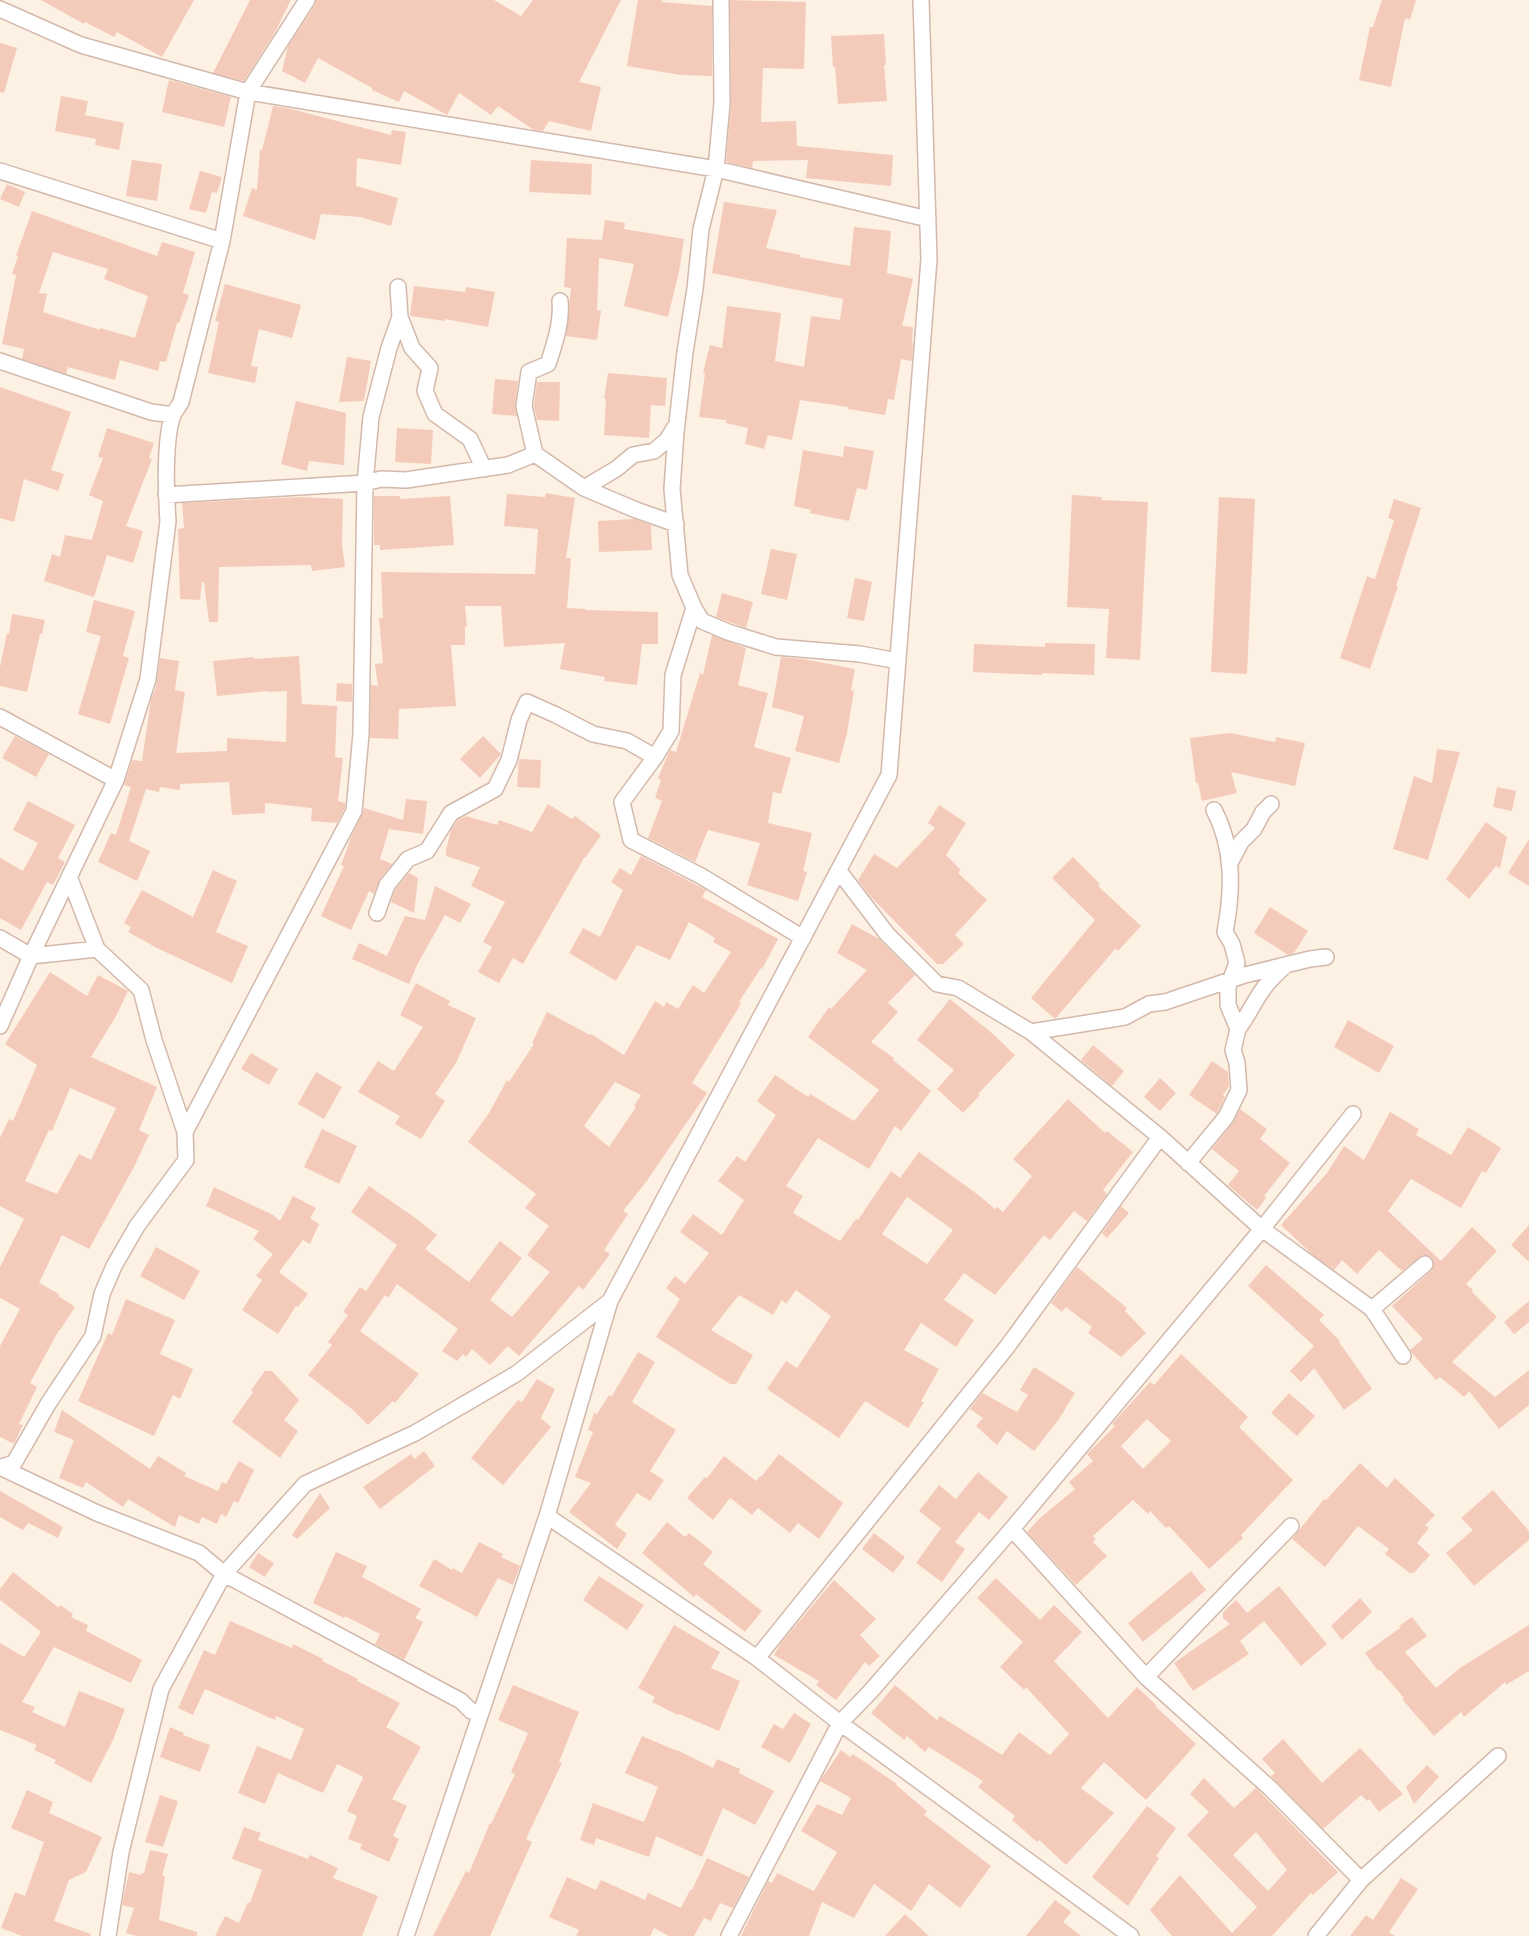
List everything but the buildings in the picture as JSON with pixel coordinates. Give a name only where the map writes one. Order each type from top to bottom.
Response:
[{"type":"street","points":[[0,1026],[116,780],[148,679],[168,521],[166,495],[169,438],[173,415],[181,402],[222,241],[248,92],[307,0]]},
{"type":"street","points":[[721,0],[722,103],[716,169],[700,229],[695,290],[676,426],[672,489],[680,575],[694,608],[702,621],[728,632],[776,646],[860,654],[898,661]]},
{"type":"street","points":[[406,1936],[547,1516],[610,1302],[889,775],[930,259],[921,0]]},
{"type":"street","points":[[0,9],[81,45],[248,92],[716,169],[928,219]]},
{"type":"street","points":[[0,171],[222,241]]},
{"type":"street","points":[[398,287],[400,317],[412,348],[430,368],[425,391],[435,414],[470,439],[484,469]]},
{"type":"street","points":[[560,301],[562,314],[548,364],[530,372],[528,380],[524,406],[535,454],[584,488],[636,510],[676,524]]},
{"type":"street","points":[[185,1132],[354,811],[362,734],[365,484],[371,417],[389,348],[400,317]]},
{"type":"street","points":[[0,361],[151,412],[173,415]]},
{"type":"street","points":[[584,488],[616,470],[633,455],[654,451],[667,440],[676,426]]},
{"type":"street","points":[[166,495],[365,484],[381,479],[406,480],[508,465],[535,454]]},
{"type":"street","points":[[694,608],[673,675],[671,731],[655,757],[622,802],[631,840],[701,876],[803,938]]},
{"type":"street","points":[[377,913],[387,884],[408,860],[427,851],[451,813],[495,789],[509,760],[519,720],[527,702],[593,734],[627,741],[655,757]]},
{"type":"street","points":[[0,717],[116,780]]},
{"type":"street","points":[[1231,860],[1241,842],[1254,829],[1263,812],[1271,804]]},
{"type":"street","points":[[1214,810],[1221,823],[1231,860],[1230,908],[1225,932],[1232,944],[1237,963],[1228,987],[1228,1005],[1238,1029]]},
{"type":"street","points":[[839,871],[887,934],[937,984],[958,988],[1031,1032],[1160,1137],[1262,1229],[1372,1309],[1403,1356]]},
{"type":"street","points":[[0,1467],[14,1463],[48,1404],[93,1336],[102,1294],[114,1266],[137,1226],[186,1160],[185,1132],[154,1040],[141,990],[97,950],[70,879]]},
{"type":"street","points":[[0,938],[32,956],[97,950]]},
{"type":"street","points":[[1031,1032],[1125,1017],[1150,1004],[1165,1002],[1232,978],[1286,964],[1326,957]]},
{"type":"street","points":[[1188,1163],[1226,1117],[1239,1090],[1237,1063],[1233,1050],[1238,1029],[1248,1016],[1254,1002],[1265,986],[1286,964]]},
{"type":"street","points":[[730,1936],[840,1723],[870,1692],[1012,1530],[1262,1229],[1353,1114]]},
{"type":"street","points":[[757,1658],[1007,1347],[1160,1137]]},
{"type":"street","points":[[1372,1309],[1425,1264]]},
{"type":"street","points":[[108,1936],[121,1852],[162,1689],[224,1574],[305,1484],[414,1433],[516,1374],[610,1302]]},
{"type":"street","points":[[0,1467],[97,1512],[199,1554],[224,1574],[461,1701],[471,1711],[481,1712]]},
{"type":"street","points":[[547,1516],[757,1658],[840,1723],[1132,1936]]},
{"type":"street","points":[[1146,1676],[1291,1526]]},
{"type":"street","points":[[1012,1530],[1146,1676],[1270,1788],[1361,1880]]},
{"type":"street","points":[[1316,1936],[1361,1880],[1498,1756]]}]
